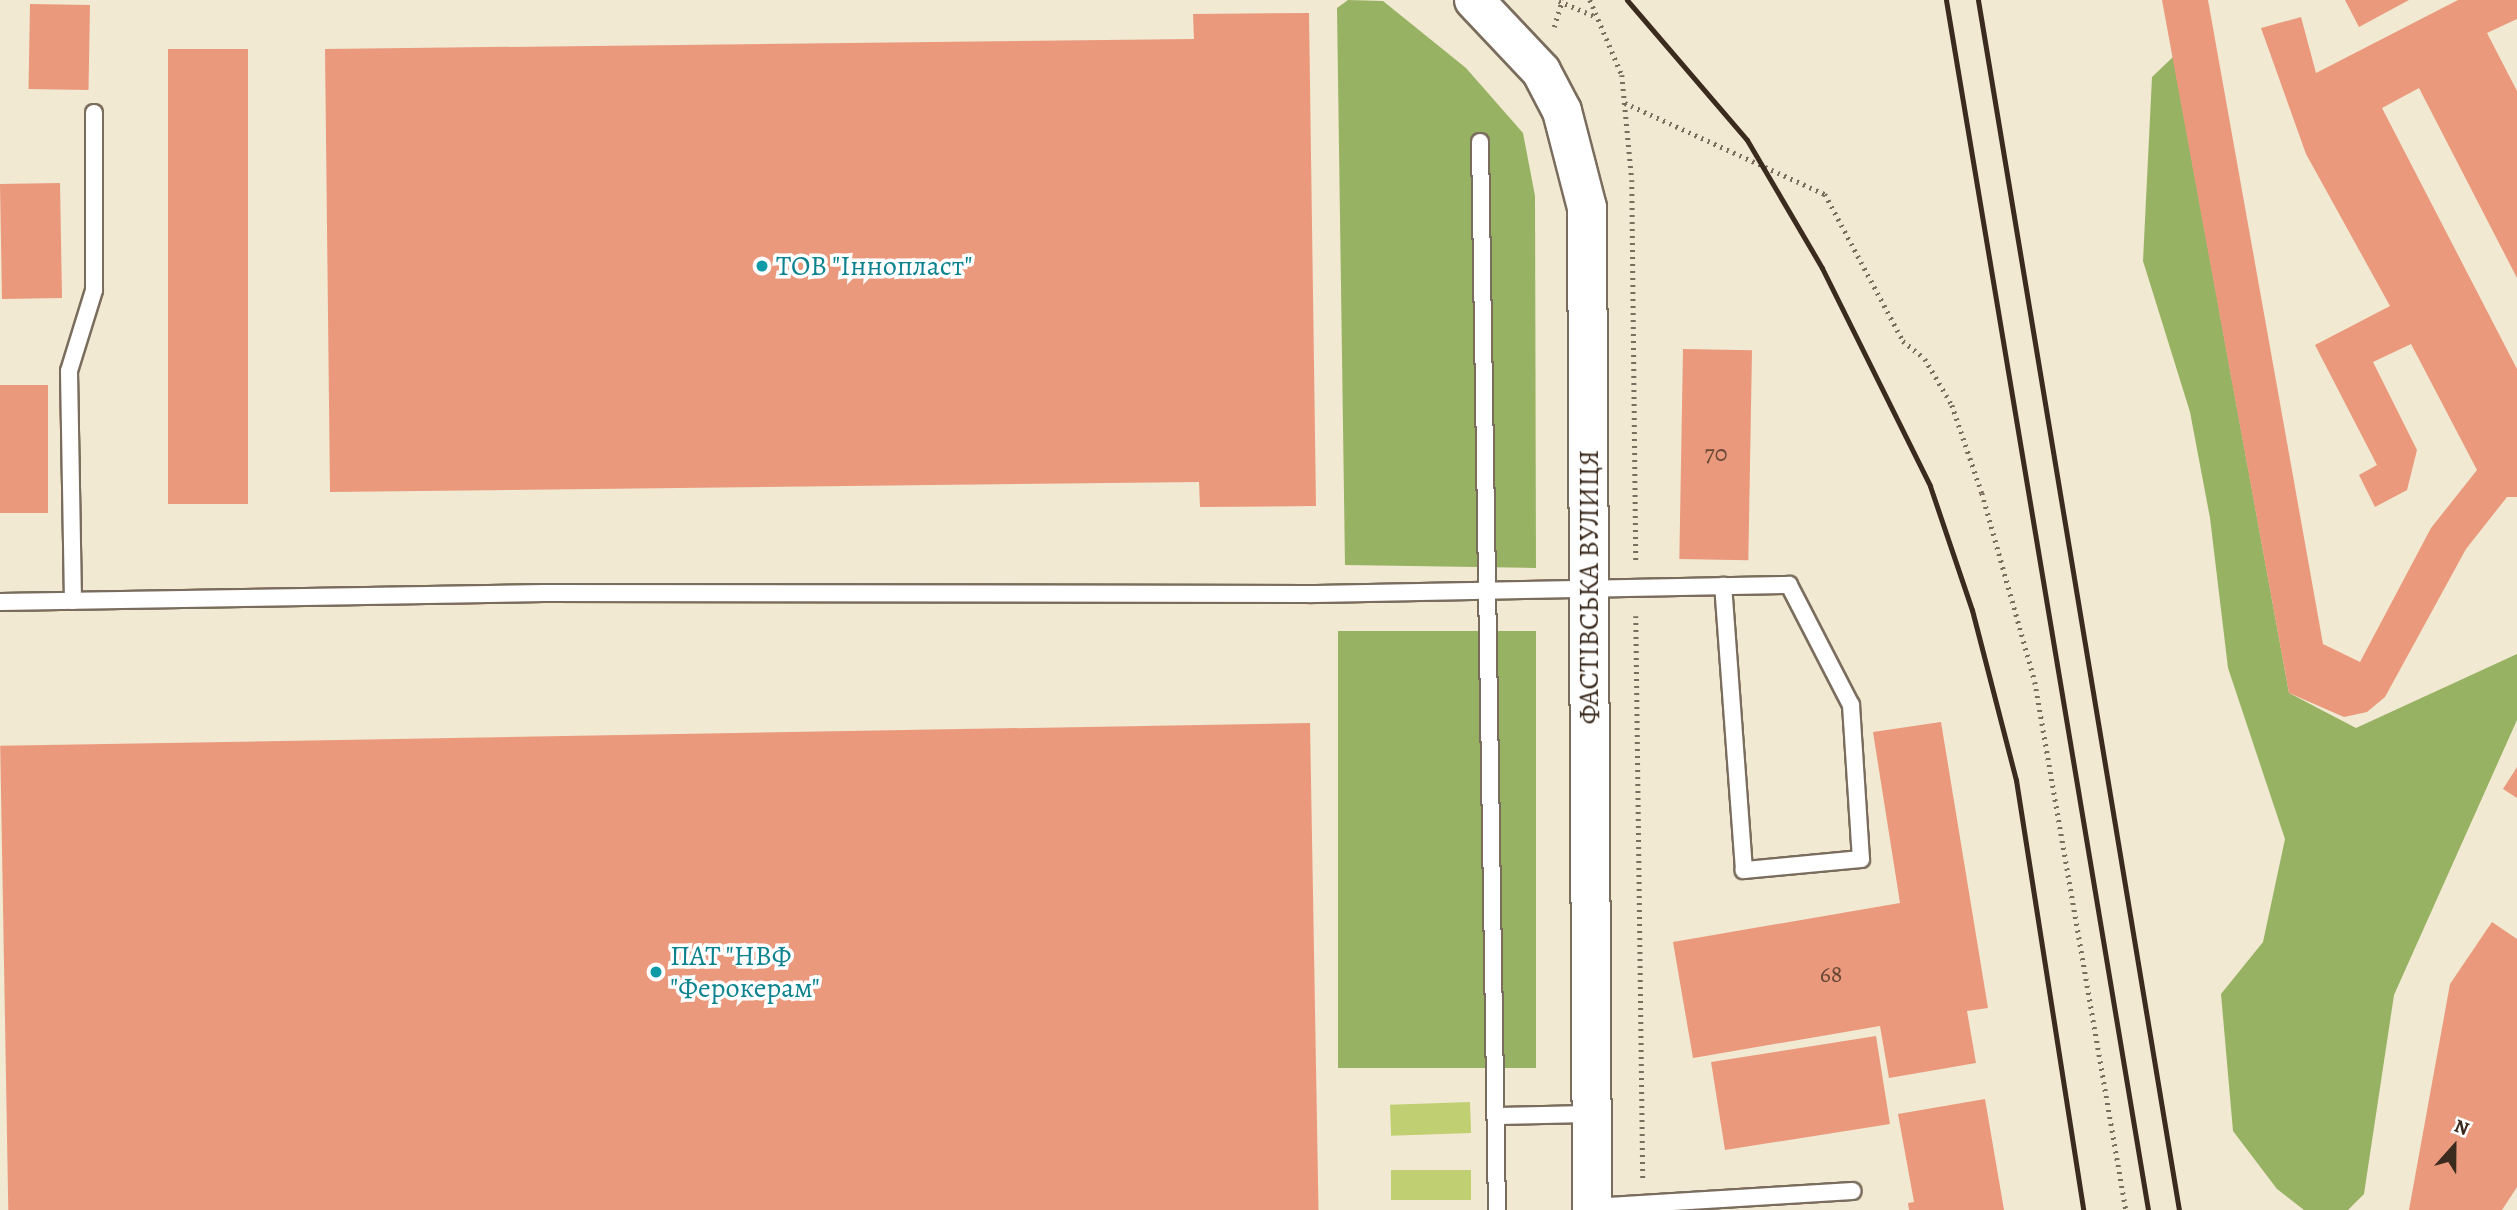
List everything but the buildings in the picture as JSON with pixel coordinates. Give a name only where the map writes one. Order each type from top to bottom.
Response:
[{"type":"street","name":"ФАСТІВСЬКА ВУЛИЦЯ","points":[[1474,0],[1541,71],[1562,111],[1587,208],[1592,1208]]},
{"type":"lane","points":[[74,601],[69,371],[94,290],[94,113]]},
{"type":"lane","points":[[1480,142],[1497,1210]]},
{"type":"lane","points":[[0,602],[544,593],[1488,590],[1589,589],[1723,586],[1789,585],[1851,705],[1861,859],[1744,870],[1723,586]]},
{"type":"lane","points":[[1496,1116],[1591,1114]]},
{"type":"lane","points":[[1592,1208],[1853,1191]]},
{"type":"path","points":[[1559,0],[1595,16]]},
{"type":"path","points":[[1625,103],[1825,194],[1903,341],[1925,359],[1952,405],[1982,493],[2035,682],[2126,1210]]},
{"type":"green space","points":[[1348,0],[1383,1],[1466,68],[1523,133],[1535,196],[1536,568],[1345,565],[1337,8]]},
{"type":"green space","points":[[2173,57],[2289,693],[2356,728],[2517,654],[2517,720],[2394,995],[2364,1194],[2348,1210],[2304,1210],[2277,1189],[2233,1131],[2221,994],[2263,942],[2285,839],[2228,668],[2210,518],[2190,412],[2143,261],[2152,77]]},
{"type":"green space","points":[[1338,631],[1536,631],[1536,1068],[1338,1068]]},
{"type":"green space","points":[[1470,1102],[1471,1133],[1391,1136],[1390,1105]]},
{"type":"green space","points":[[1391,1170],[1471,1170],[1471,1200],[1391,1200]]},
{"type":"railway","points":[[1627,0],[1747,140],[1822,268],[1930,486],[1972,610],[2016,780],[2083,1210]]},
{"type":"railway","points":[[1946,0],[2148,1210]]},
{"type":"railway","points":[[1978,0],[2179,1210]]},
{"type":"place","name":"ТОВ \"Іннопласт\"","points":[[762,266]]},
{"type":"place","name":"ПАТ \"НВФ \"Ферокерам\"","points":[[656,972]]}]
